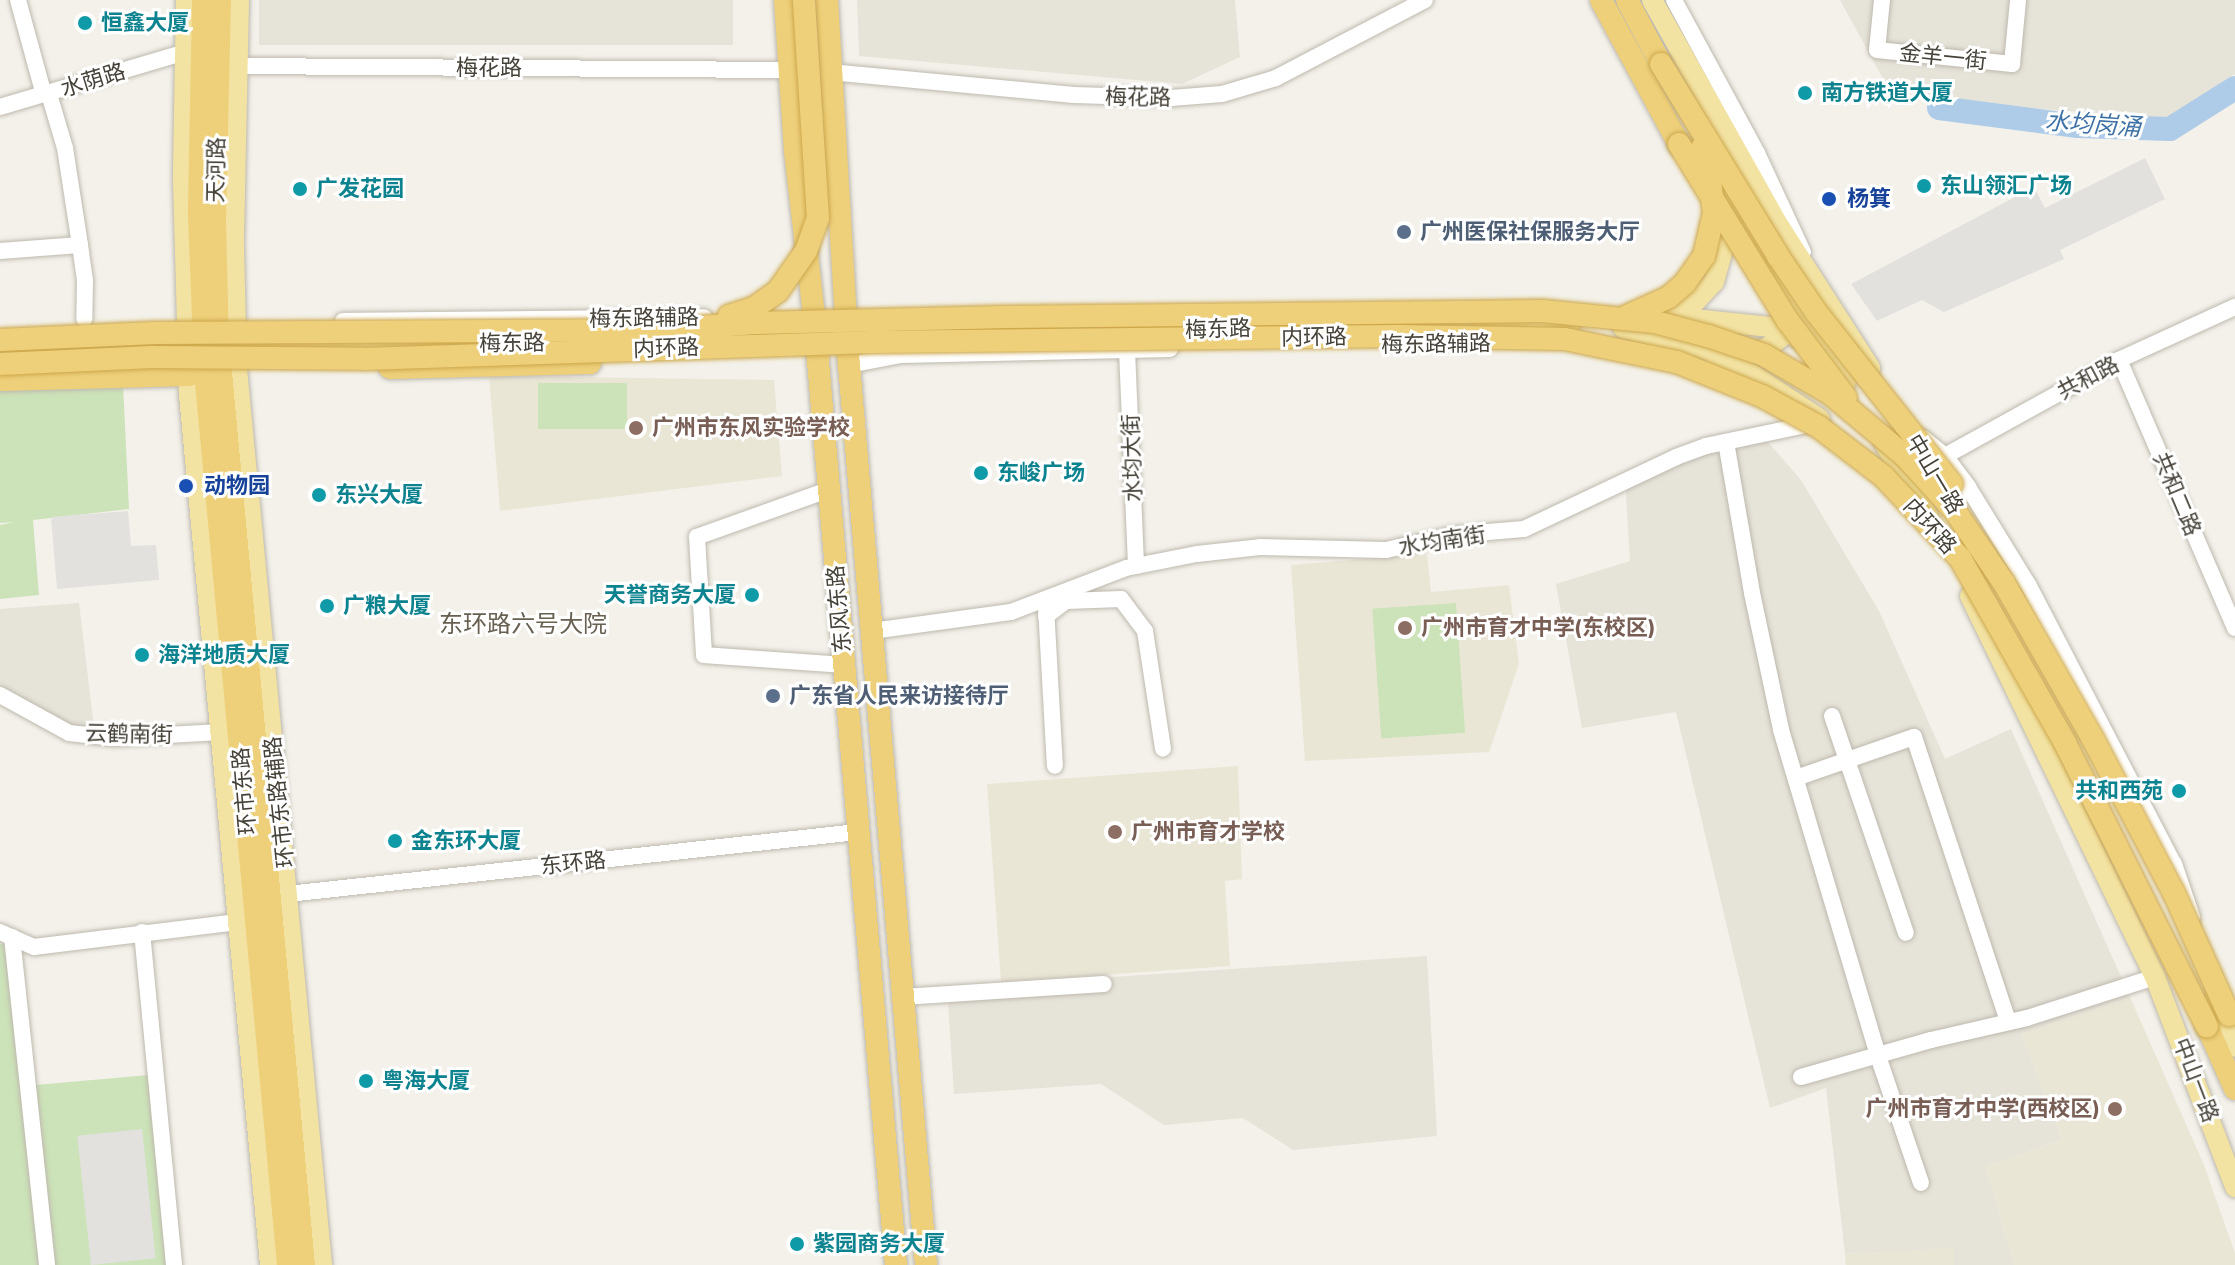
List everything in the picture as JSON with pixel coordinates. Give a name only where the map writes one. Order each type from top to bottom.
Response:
[{"type":"highway","name":"天河路","points":[[220,0],[215,221],[230,348]]},
{"type":"highway","name":"东风东路","points":[[785,0],[896,1265]]},
{"type":"highway","points":[[449,331],[708,320],[754,308],[778,291],[806,251],[818,218],[804,0]]},
{"type":"highway","name":"东风东路","points":[[827,0],[849,365],[926,1265]]},
{"type":"highway","points":[[1601,0],[1743,252],[1788,321],[1909,481],[1960,558]]},
{"type":"highway","points":[[1399,336],[1613,319],[1641,312],[1685,283],[1710,242],[1712,192],[1704,153],[1627,0]]},
{"type":"highway","points":[[186,52],[202,9]]},
{"type":"highway","name":"天河路","points":[[202,9],[199,215],[202,317]]},
{"type":"highway","points":[[1661,64],[1778,256],[1816,312],[2003,554],[2043,629],[2093,739]]},
{"type":"highway","name":"内环路","points":[[0,340],[155,333],[658,330],[822,321],[1542,311],[1634,319],[1679,327],[1764,355],[1808,379],[1885,438],[1925,474],[1955,511],[2004,583],[2093,739],[2174,893],[2235,1028]]},
{"type":"highway","points":[[0,380],[189,375],[202,317]]},
{"type":"highway","name":"环市东路","points":[[202,317],[247,921],[288,1265]]},
{"type":"highway","name":"内环路","points":[[0,364],[152,357],[364,359],[959,341],[1399,336],[1574,340],[1647,353],[1706,372],[1762,396],[1829,434],[1883,476],[1960,558],[2087,785],[2177,962],[2235,1089]]},
{"type":"highway","points":[[390,368],[753,359],[959,341]]},
{"type":"highway","name":"环市东路","points":[[230,348],[304,1265]]},
{"type":"main road","points":[[186,0],[183,180],[189,375],[220,732],[247,921],[270,1265]]},
{"type":"main road","name":"环市东路辅路","points":[[239,0],[230,348],[288,894],[322,1265]]},
{"type":"main road","points":[[1617,0],[1805,341],[1910,462],[1955,506]]},
{"type":"main road","name":"中山一路","points":[[1652,0],[1751,178],[1907,427],[2056,679],[2196,958],[2235,1047]]},
{"type":"main road","points":[[1661,316],[1696,301],[1719,272],[1726,239],[1719,184]]},
{"type":"main road","points":[[1689,344],[1719,353],[1762,351],[1795,325],[1809,308],[1812,276]]},
{"type":"main road","name":"梅东路","points":[[846,320],[1196,323],[1381,315],[1661,316],[1795,325]]},
{"type":"main road","name":"梅东路","points":[[849,365],[878,345],[897,339],[1289,336],[1588,323],[1643,331],[1689,344]]},
{"type":"main road","points":[[1795,325],[1846,381]]},
{"type":"main road","name":"梅东路","points":[[230,348],[815,328]]},
{"type":"main road","points":[[1689,344],[1753,375],[1824,421],[1913,489]]},
{"type":"main road","name":"中山一路","points":[[1870,419],[1913,489],[2008,670],[2155,977],[2235,1187]]},
{"type":"main road","points":[[2173,1020],[2235,1153]]},
{"type":"street","points":[[18,0],[65,148],[85,280],[84,319]]},
{"type":"street","name":"梅花路","points":[[830,72],[1074,95],[1171,98],[1222,94],[1276,78],[1425,0]]},
{"type":"street","points":[[1590,0],[1712,223],[1718,239],[1719,272]]},
{"type":"street","points":[[1674,0],[1783,205],[1812,276]]},
{"type":"street","name":"金羊一街","points":[[1882,0],[1877,50],[2012,64],[2018,0]]},
{"type":"street","name":"水荫路","points":[[0,107],[186,52]]},
{"type":"street","name":"梅花路","points":[[237,66],[789,70]]},
{"type":"street","points":[[0,251],[80,245]]},
{"type":"street","name":"共和路","points":[[1945,456],[2119,360],[2235,307]]},
{"type":"street","points":[[849,365],[901,355],[1127,350],[1289,336]]},
{"type":"street","points":[[230,348],[390,368]]},
{"type":"street","name":"水均大街","points":[[1127,350],[1136,566]]},
{"type":"street","name":"共和二路","points":[[2119,360],[2235,628]]},
{"type":"street","name":"水均南街","points":[[872,631],[1011,612],[1136,566],[1260,547],[1386,550],[1452,535],[1524,529],[1566,512],[1625,478],[1686,453],[1824,421]]},
{"type":"street","points":[[1907,427],[1945,456],[1990,520],[2044,614],[2183,883],[2194,928],[2196,958]]},
{"type":"street","points":[[1726,442],[1752,593],[1796,778],[1878,1056],[1921,1183]]},
{"type":"street","points":[[828,490],[697,537],[704,655],[844,665]]},
{"type":"street","points":[[1045,597],[1055,766]]},
{"type":"street","points":[[1046,616],[1066,601],[1121,599],[1145,631],[1163,749]]},
{"type":"street","points":[[2044,614],[2056,679]]},
{"type":"street","name":"云鹤南街","points":[[0,695],[69,733],[115,738],[220,732]]},
{"type":"street","points":[[1832,716],[1906,933]]},
{"type":"street","points":[[1796,778],[1914,737],[2008,1022]]},
{"type":"street","name":"东环路","points":[[288,894],[858,832]]},
{"type":"street","points":[[6,934],[34,947],[247,921]]},
{"type":"street","points":[[142,932],[174,1265]]},
{"type":"street","points":[[6,934],[47,1265]]},
{"type":"street","points":[[1801,1077],[2008,1022],[2155,977]]},
{"type":"street","points":[[903,997],[1104,984]]},
{"type":"shaded area","points":[[259,0],[733,0],[733,45],[259,45]]},
{"type":"shaded area","points":[[857,0],[1235,0],[1240,57],[1182,84],[859,56]]},
{"type":"shaded area","points":[[1840,0],[2235,0],[2235,74],[2166,118],[1969,104],[1887,86]]},
{"type":"shaded area","points":[[2145,158],[2165,199],[2060,250],[2064,259],[1944,312],[1922,300],[1877,321],[1851,284],[2034,187],[2045,208]]},
{"type":"shaded area","name":"广州市东风实验学校","points":[[489,376],[774,380],[782,476],[500,511]]},
{"type":"shaded area","points":[[1762,435],[1801,480],[1879,611],[1945,759],[2011,729],[2130,997],[2021,1034],[2062,1139],[1986,1167],[2014,1265],[1954,1265],[1953,1249],[1845,1254],[1826,1088],[1770,1108],[1676,712],[1582,728],[1556,584],[1630,561],[1625,478]]},
{"type":"shaded area","points":[[128,511],[131,546],[156,545],[159,580],[57,589],[51,517]]},
{"type":"shaded area","name":"广州市育才中学(东校区)","points":[[1427,554],[1431,592],[1509,585],[1519,664],[1489,752],[1305,761],[1291,565]]},
{"type":"shaded area","points":[[79,603],[94,728],[70,725],[0,685],[0,609]]},
{"type":"shaded area","name":"广州市育才学校","points":[[1238,766],[1242,879],[1225,881],[1230,966],[1001,982],[987,784]]},
{"type":"shaded area","points":[[1427,956],[1437,1136],[1293,1150],[1243,1118],[1164,1125],[1101,1084],[954,1094],[947,988]]},
{"type":"shaded area","name":"广州市育才中学(西校区)","points":[[2130,997],[2204,1165],[2235,1253],[2235,1265],[2014,1265],[1986,1167],[2062,1139],[2021,1034]]},
{"type":"shaded area","points":[[142,1129],[156,1258],[91,1265],[77,1136]]},
{"type":"shaded area","points":[[1954,1248],[1954,1265],[1846,1265],[1845,1254]]},
{"type":"green space","points":[[538,383],[627,383],[627,429],[538,429]]},
{"type":"green space","points":[[123,384],[129,509],[33,520],[39,595],[0,599],[0,525],[14,522],[0,523],[0,388]]},
{"type":"green space","points":[[1456,603],[1465,733],[1381,739],[1372,609]]},
{"type":"green space","points":[[0,944],[8,944],[42,1265],[0,1265]]},
{"type":"green space","points":[[149,1075],[166,1265],[51,1265],[35,1085]]},
{"type":"waterway","name":"水均岗涌","points":[[1939,108],[2078,126],[2170,129],[2235,88]]},
{"type":"place","name":"恒鑫大厦","points":[[85,23]]},
{"type":"place","name":"南方铁道大厦","points":[[1805,93]]},
{"type":"place","name":"东山领汇广场","points":[[1924,186]]},
{"type":"place","name":"广发花园","points":[[300,189]]},
{"type":"place","name":"杨箕","points":[[1829,199]]},
{"type":"place","name":"广州医保社保服务大厅","points":[[1404,232]]},
{"type":"place","name":"广州市东风实验学校","points":[[636,428]]},
{"type":"place","name":"东峻广场","points":[[981,473]]},
{"type":"place","name":"动物园","points":[[186,486]]},
{"type":"place","name":"东兴大厦","points":[[319,495]]},
{"type":"place","name":"天誉商务大厦","points":[[752,595]]},
{"type":"place","name":"广粮大厦","points":[[327,606]]},
{"type":"place","name":"广州市育才中学(东校区)","points":[[1405,628]]},
{"type":"place","name":"海洋地质大厦","points":[[142,655]]},
{"type":"place","name":"广东省人民来访接待厅","points":[[773,696]]},
{"type":"place","name":"共和西苑","points":[[2179,791]]},
{"type":"place","name":"广州市育才学校","points":[[1115,832]]},
{"type":"place","name":"金东环大厦","points":[[395,841]]},
{"type":"place","name":"粤海大厦","points":[[366,1081]]},
{"type":"place","name":"广州市育才中学(西校区)","points":[[2115,1109]]},
{"type":"place","name":"紫园商务大厦","points":[[797,1244]]},
{"type":"district","name":"东环路六号大院","points":[[523,624]]}]
